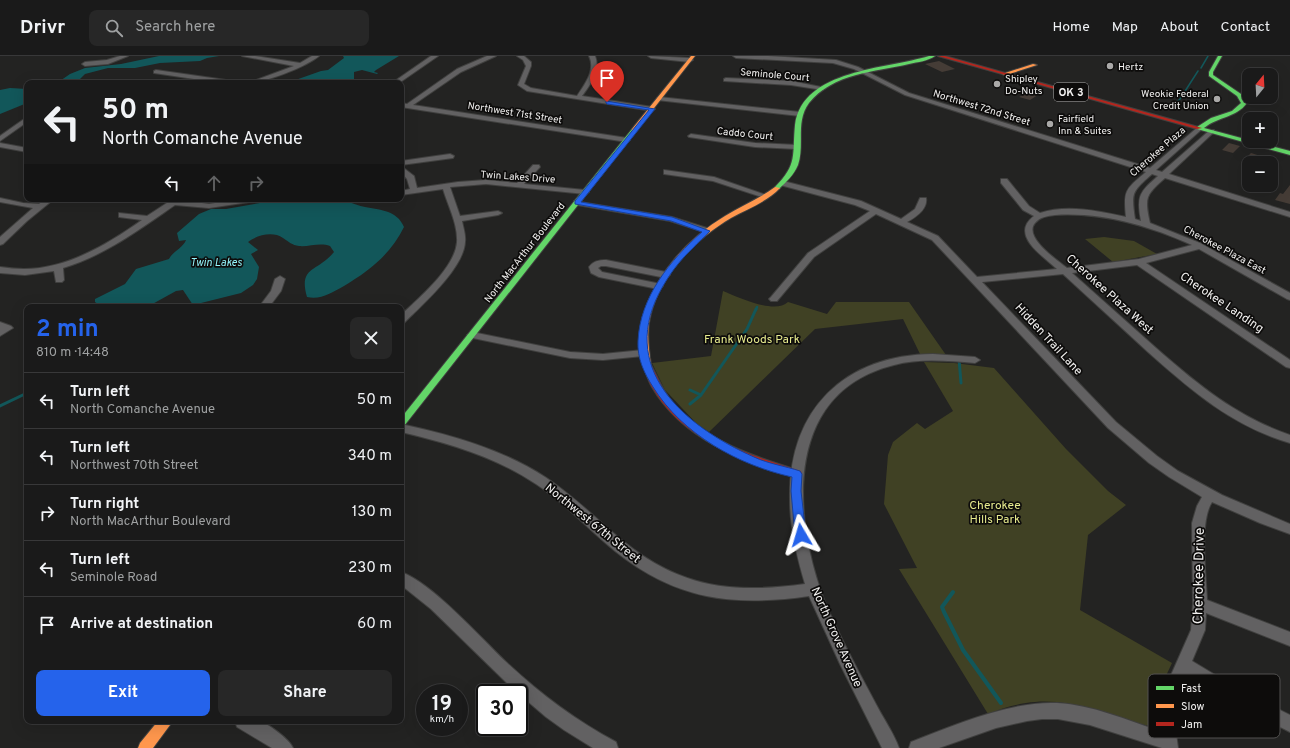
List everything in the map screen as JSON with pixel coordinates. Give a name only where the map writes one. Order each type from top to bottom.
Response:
[{"type":"main road","points":[[797,474],[782,471],[751,460],[710,439],[679,415],[663,396],[650,375],[643,353],[642,337],[644,322],[658,286],[685,251],[707,231],[765,196],[783,183],[796,166],[800,114],[809,101],[823,88],[839,78],[861,71],[906,64],[933,56]]},
{"type":"main road","name":"OK 3","points":[[940,56],[1006,71]]},
{"type":"main road","name":"OK 3","points":[[957,56],[1209,128],[1290,153]]},
{"type":"main road","name":"Cherokee Plaza","points":[[1209,128],[1230,124],[1244,103],[1239,95],[1211,76],[1211,72],[1220,56]]},
{"type":"main road","name":"North MacArthur Boulevard","points":[[406,411],[472,335],[691,58]]},
{"type":"main road","points":[[1006,71],[1032,64]]},
{"type":"main road","name":"OK 3","points":[[1209,128],[1230,124],[1242,132]]},
{"type":"main road","points":[[1278,144],[1290,147]]},
{"type":"main road","points":[[145,748],[164,724]]},
{"type":"street","points":[[84,64],[108,62],[125,56]]},
{"type":"street","points":[[245,56],[300,65]]},
{"type":"street","points":[[259,80],[300,65],[316,56]]},
{"type":"street","points":[[399,80],[435,56]]},
{"type":"street","points":[[404,105],[462,67],[478,60],[493,56]]},
{"type":"street","points":[[520,56],[525,58],[529,65],[521,80],[521,85],[529,90],[652,109]]},
{"type":"street","points":[[578,98],[591,77],[594,67],[594,58],[592,56]]},
{"type":"street","points":[[651,56],[691,58]]},
{"type":"street","name":"Northwest 72nd Street","points":[[736,56],[824,60],[845,64],[907,94],[1290,215]]},
{"type":"street","points":[[156,72],[212,80]]},
{"type":"street","name":"Seminole Court","points":[[726,80],[791,83],[823,88]]},
{"type":"street","points":[[659,99],[732,107],[769,109],[800,114]]},
{"type":"street","name":"Northwest 71st Street","points":[[404,105],[627,140]]},
{"type":"street","points":[[0,140],[24,121]]},
{"type":"street","name":"Cherokee Plaza","points":[[1130,221],[1128,197],[1133,187],[1151,171],[1209,128]]},
{"type":"street","name":"Cherokee Plaza","points":[[1146,225],[1142,210],[1142,199],[1145,192],[1164,175],[1209,128]]},
{"type":"street","name":"Caddo Court","points":[[691,136],[755,145],[797,147]]},
{"type":"street","points":[[0,140],[24,149]]},
{"type":"street","points":[[404,163],[450,156]]},
{"type":"street","points":[[519,185],[536,167]]},
{"type":"street","points":[[404,171],[412,178],[414,191]]},
{"type":"street","points":[[667,172],[725,182],[765,196]]},
{"type":"street","points":[[1004,181],[1026,208],[1039,216],[1057,212],[1075,212],[1146,225]]},
{"type":"street","name":"Twin Lakes Drive","points":[[404,193],[486,182],[519,185],[664,218],[707,231]]},
{"type":"street","name":"Hidden Trail Lane","points":[[783,183],[858,203],[935,238],[1123,435],[1178,478],[1239,510],[1290,529]]},
{"type":"street","points":[[404,318],[444,275],[456,259],[461,243],[456,219],[446,186]]},
{"type":"street","points":[[0,200],[23,205],[40,206]]},
{"type":"street","points":[[902,222],[922,207],[923,200]]},
{"type":"street","points":[[0,242],[46,202]]},
{"type":"street","points":[[0,270],[21,271],[58,267],[82,259],[101,250],[174,202]]},
{"type":"street","points":[[182,202],[209,206],[236,202]]},
{"type":"street","points":[[774,299],[811,255],[876,211]]},
{"type":"street","points":[[456,219],[498,213]]},
{"type":"street","points":[[122,215],[148,219]]},
{"type":"street","name":"Cherokee Plaza West","points":[[1039,216],[1035,218],[1029,226],[1028,230],[1030,237],[1037,246],[1064,271],[1212,401],[1244,420],[1271,433],[1290,439]]},
{"type":"street","name":"Cherokee Plaza East","points":[[1146,225],[1171,233],[1200,246],[1290,297]]},
{"type":"street","points":[[976,280],[1139,262],[1200,246]]},
{"type":"street","name":"Cherokee Landing","points":[[1139,262],[1290,365]]},
{"type":"street","points":[[658,286],[599,274],[594,271],[593,267],[599,263],[606,263],[666,275]]},
{"type":"street","points":[[58,267],[59,280]]},
{"type":"street","points":[[266,304],[276,291],[280,278]]},
{"type":"street","points":[[0,325],[8,328],[0,333]]},
{"type":"street","points":[[472,335],[570,355],[603,357],[643,353]]},
{"type":"street","name":"North Grove Avenue","points":[[891,748],[834,636],[814,589],[801,535],[796,491],[797,474],[803,444],[810,425],[829,397],[846,382],[866,370],[903,360],[927,358],[975,360]]},
{"type":"street","name":"Northwest 67th Street","points":[[404,429],[481,451],[516,467],[541,481],[574,506],[620,546],[639,560],[657,572],[680,582],[725,594],[750,595],[814,589]]},
{"type":"street","name":"Cherokee Drive","points":[[1179,674],[1198,630],[1200,604],[1198,523],[1203,506],[1210,496]]},
{"type":"street","points":[[404,580],[424,594],[527,692],[556,716],[588,737],[610,748]]},
{"type":"street","points":[[1200,604],[1290,639]]},
{"type":"street","points":[[1184,664],[1200,674]]},
{"type":"street","points":[[917,748],[1026,712],[1043,711],[1080,714],[1148,738]]},
{"type":"street","points":[[1280,719],[1290,724]]},
{"type":"street","points":[[247,724],[271,737],[284,748]]},
{"type":"street","points":[[1149,738],[1169,745]]},
{"type":"green space","points":[[1104,237],[1134,241],[1157,254],[1113,262],[1085,239]]},
{"type":"green space","name":"Frank Woods Park","points":[[723,291],[756,304],[774,307],[782,306],[788,302],[827,314],[836,302],[909,302],[946,355],[920,354],[903,319],[815,329],[709,432],[697,424],[665,390],[652,363],[711,356]]},
{"type":"green space","name":"Cherokee Hills Park","points":[[924,362],[954,363],[994,368],[1066,449],[1108,491],[1126,505],[1088,535],[1080,610],[1172,663],[1167,674],[1148,674],[1148,725],[1084,707],[1041,701],[1007,707],[988,714],[899,569],[917,568],[884,504],[888,455],[893,442],[917,423],[925,429],[953,411]]},
{"type":"water","points":[[159,56],[219,56],[200,61],[160,63],[135,68],[108,68],[85,74],[79,80],[61,80],[70,74],[85,68],[121,64]]},
{"type":"water","points":[[343,56],[399,56],[376,70],[374,72],[378,73],[377,74],[362,70],[354,72],[354,80],[296,80],[328,70],[344,58]]},
{"type":"water","points":[[10,88],[24,89],[24,104],[0,114],[0,90]]},
{"type":"water","name":"Twin Lakes","points":[[266,202],[349,202],[393,214],[401,221],[404,227],[393,246],[371,268],[344,286],[317,298],[307,297],[305,280],[307,274],[311,270],[334,252],[330,246],[322,244],[297,246],[279,236],[270,234],[256,237],[248,242],[258,250],[251,254],[259,267],[257,279],[253,285],[241,293],[197,304],[192,304],[183,290],[176,291],[152,304],[98,304],[95,302],[95,299],[125,284],[136,269],[169,259],[185,243],[186,240],[179,241],[177,233],[199,214],[211,209],[226,209]]},
{"type":"building","points":[[939,61],[955,69],[942,72],[925,64]]},
{"type":"building","points":[[1031,90],[1041,93],[1030,100],[1019,97]]},
{"type":"building","points":[[1229,143],[1240,146],[1233,153],[1222,150]]},
{"type":"building","points":[[1251,153],[1261,156],[1248,156]]},
{"type":"building","points":[[1290,185],[1290,204],[1275,200],[1280,193],[1283,194]]},
{"type":"waterway","points":[[1201,68],[1208,56]]},
{"type":"waterway","points":[[1175,107],[1173,106],[1180,99],[1198,71]]},
{"type":"waterway","points":[[701,395],[747,329],[756,309]]},
{"type":"waterway","points":[[959,359],[961,383]]},
{"type":"waterway","points":[[690,390],[701,395]]},
{"type":"waterway","points":[[0,406],[24,394]]},
{"type":"waterway","points":[[690,404],[701,395]]},
{"type":"waterway","points":[[953,592],[942,607],[944,612],[963,650],[1001,703]]},
{"type":"traffic: fast","points":[[777,188],[785,180],[794,166],[797,152],[798,125],[801,113],[813,96],[826,86],[840,79],[871,70],[902,65],[933,56]]},
{"type":"traffic: fast","points":[[1200,128],[1213,119],[1238,110],[1244,103],[1239,95],[1211,76],[1211,72],[1220,56]]},
{"type":"traffic: fast","points":[[1199,128],[1290,153]]},
{"type":"traffic: fast","points":[[404,420],[634,130]]},
{"type":"traffic: slow","points":[[634,130],[693,56]]},
{"type":"traffic: slow","points":[[1004,74],[1035,65]]},
{"type":"traffic: slow","points":[[647,365],[643,343],[645,322],[651,302],[661,282],[674,264],[688,248],[705,233],[777,188]]},
{"type":"traffic: slow","points":[[145,748],[164,724]]},
{"type":"traffic: jam","points":[[940,56],[1199,128]]},
{"type":"traffic: jam","points":[[647,365],[656,387],[670,406],[708,437],[752,459],[775,468],[797,474]]},
{"type":"place","name":"Hertz","points":[[1110,66]]},
{"type":"place","name":"Shipley Do-Nuts","points":[[997,84]]},
{"type":"place","name":"Weokie Federal Credit Union","points":[[1217,99]]},
{"type":"place","name":"Fairfield Inn & Suites","points":[[1050,124]]},
{"type":"route","points":[[607,102],[652,109],[577,203],[672,219],[707,231],[689,247],[673,265],[658,286],[653,297],[642,332],[643,353],[650,375],[663,396],[679,415],[710,439],[751,460],[782,471],[797,474],[796,491],[801,535]]}]
